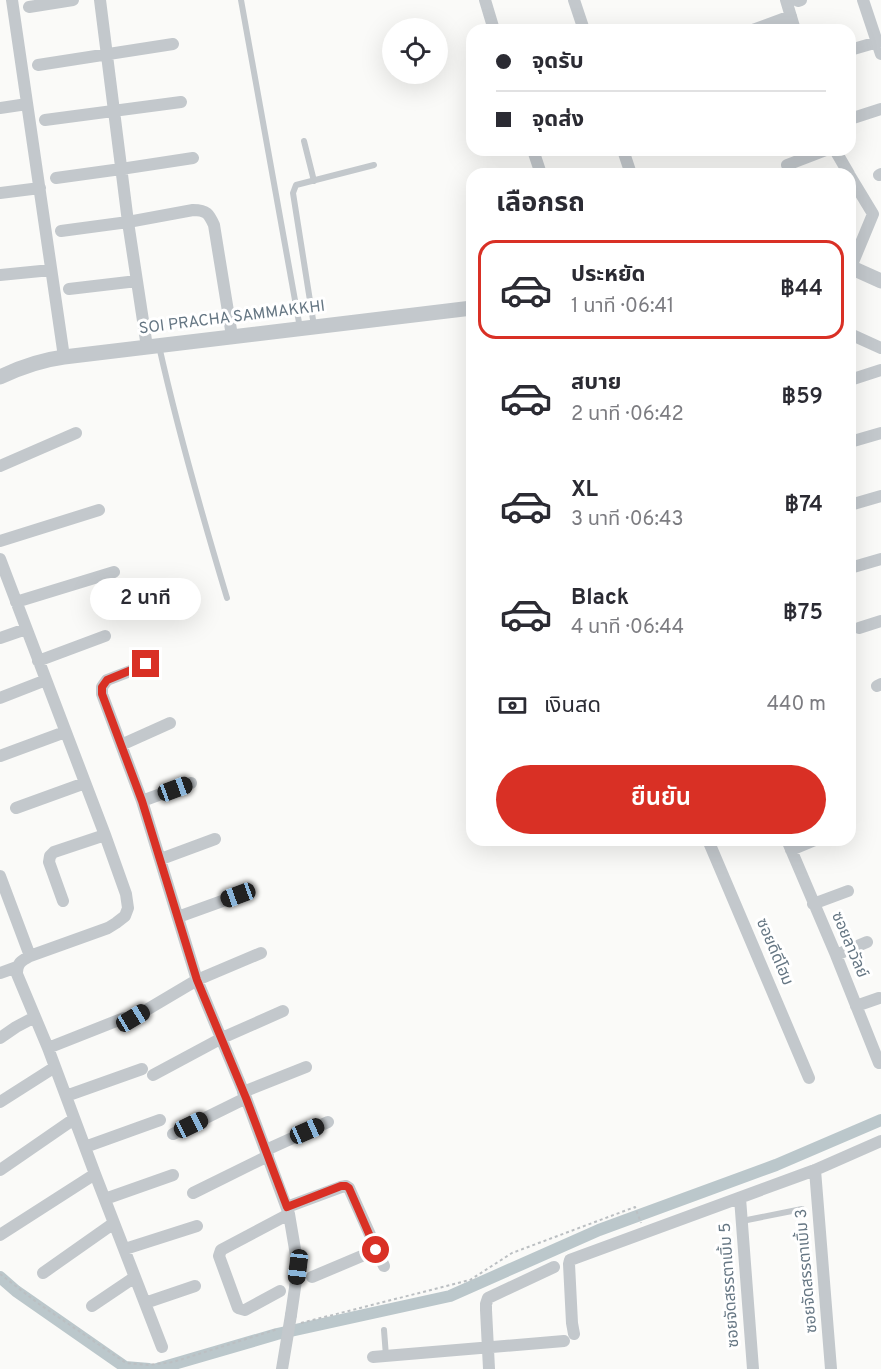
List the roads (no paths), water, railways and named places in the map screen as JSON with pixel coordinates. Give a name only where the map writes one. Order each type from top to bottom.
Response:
[{"type":"street","points":[[29,7],[73,0]]},
{"type":"street","points":[[100,0],[137,281],[153,346]]},
{"type":"street","points":[[484,0],[492,24]]},
{"type":"street","points":[[574,0],[582,24]]},
{"type":"street","points":[[793,24],[791,16],[795,0]]},
{"type":"street","points":[[856,49],[880,46],[863,0]]},
{"type":"street","points":[[0,12],[13,5],[64,357]]},
{"type":"street","points":[[769,24],[791,16]]},
{"type":"street","points":[[38,65],[173,44]]},
{"type":"street","points":[[45,120],[181,102]]},
{"type":"street","points":[[0,108],[27,104]]},
{"type":"street","points":[[856,117],[881,109]]},
{"type":"street","points":[[787,165],[810,156]]},
{"type":"street","points":[[56,178],[193,158]]},
{"type":"street","points":[[856,185],[873,214],[856,255]]},
{"type":"street","points":[[0,193],[40,188]]},
{"type":"street","points":[[61,231],[202,210],[209,215],[214,225],[232,336]]},
{"type":"street","points":[[856,269],[881,281]]},
{"type":"street","points":[[0,275],[51,270]]},
{"type":"street","points":[[69,289],[137,281]]},
{"type":"street","name":"SOI PRACHA SAMMAKKHI","points":[[0,377],[29,364],[64,357],[466,309]]},
{"type":"street","points":[[856,337],[881,348]]},
{"type":"street","points":[[856,378],[881,370]]},
{"type":"street","points":[[0,466],[76,433]]},
{"type":"street","points":[[856,440],[881,433]]},
{"type":"street","points":[[856,503],[881,496]]},
{"type":"street","points":[[0,541],[99,510]]},
{"type":"street","points":[[0,559],[3,578],[16,602],[105,834],[126,894],[128,908],[125,916],[108,928],[30,956],[17,967],[0,973]]},
{"type":"street","points":[[856,566],[881,559]]},
{"type":"street","points":[[16,602],[114,572]]},
{"type":"street","points":[[859,628],[881,621]]},
{"type":"street","points":[[0,638],[26,629]]},
{"type":"street","points":[[38,661],[105,636]]},
{"type":"street","points":[[146,664],[107,680],[102,687],[102,694],[142,801],[197,980],[222,1038],[288,1210],[298,1267],[295,1319],[282,1369]]},
{"type":"street","points":[[0,698],[46,680]]},
{"type":"street","points":[[121,745],[170,723]]},
{"type":"street","points":[[0,756],[65,732]]},
{"type":"street","points":[[16,808],[85,783]]},
{"type":"street","points":[[142,801],[191,783]]},
{"type":"street","points":[[63,901],[49,862],[50,856],[54,852],[105,834]]},
{"type":"street","points":[[160,859],[215,838]]},
{"type":"street","name":"ซอยดีดีโฮม","points":[[711,846],[809,1078]]},
{"type":"street","name":"ซอยลาวัลย์","points":[[789,846],[879,1063]]},
{"type":"street","points":[[0,876],[30,956]]},
{"type":"street","points":[[813,904],[848,891]]},
{"type":"street","points":[[178,917],[238,895]]},
{"type":"street","points":[[836,955],[867,942]]},
{"type":"street","points":[[48,1048],[128,1018],[197,980],[261,953]]},
{"type":"street","points":[[17,967],[17,974],[48,1048],[94,1174],[162,1347]]},
{"type":"street","points":[[856,1006],[879,998]]},
{"type":"street","points":[[66,1096],[147,1072],[283,1011]]},
{"type":"street","points":[[0,1038],[35,1017]]},
{"type":"street","points":[[0,1102],[55,1067]]},
{"type":"street","points":[[173,1134],[244,1095],[306,1067]]},
{"type":"street","points":[[0,1170],[74,1119]]},
{"type":"street","points":[[85,1147],[160,1120]]},
{"type":"street","points":[[193,1193],[328,1122]]},
{"type":"street","points":[[380,1357],[569,1338],[572,1323],[568,1264],[570,1260],[815,1170],[881,1141]]},
{"type":"street","name":"ซอยจัดสรรตาเบิ้ม 3","points":[[815,1170],[831,1369]]},
{"type":"street","points":[[0,1234],[94,1174]]},
{"type":"street","points":[[105,1199],[173,1175]]},
{"type":"street","points":[[280,1291],[241,1310],[238,1308],[219,1252],[288,1210],[341,1186],[349,1188],[384,1266]]},
{"type":"street","name":"ซอยจัดสรรตาเบิ้ม 5","points":[[740,1198],[753,1369]]},
{"type":"street","points":[[43,1273],[114,1223]]},
{"type":"street","points":[[125,1249],[197,1226]]},
{"type":"street","points":[[312,1276],[376,1250]]},
{"type":"street","points":[[489,1369],[486,1310],[488,1298],[554,1267]]},
{"type":"street","points":[[92,1306],[135,1277]]},
{"type":"street","points":[[145,1303],[195,1286]]},
{"type":"lane","points":[[241,0],[307,328]]},
{"type":"lane","points":[[304,141],[314,181]]},
{"type":"lane","points":[[307,328],[293,193],[296,185],[374,165]]},
{"type":"lane","points":[[153,346],[169,391],[227,598]]},
{"type":"lane","points":[[742,1221],[802,1209]]},
{"type":"lane","points":[[380,1357],[384,1330]]},
{"type":"waterway","points":[[157,1369],[277,1334],[450,1296],[599,1230],[776,1165],[881,1120]]},
{"type":"waterway","points":[[0,1277],[16,1291],[125,1367],[149,1369]]}]
